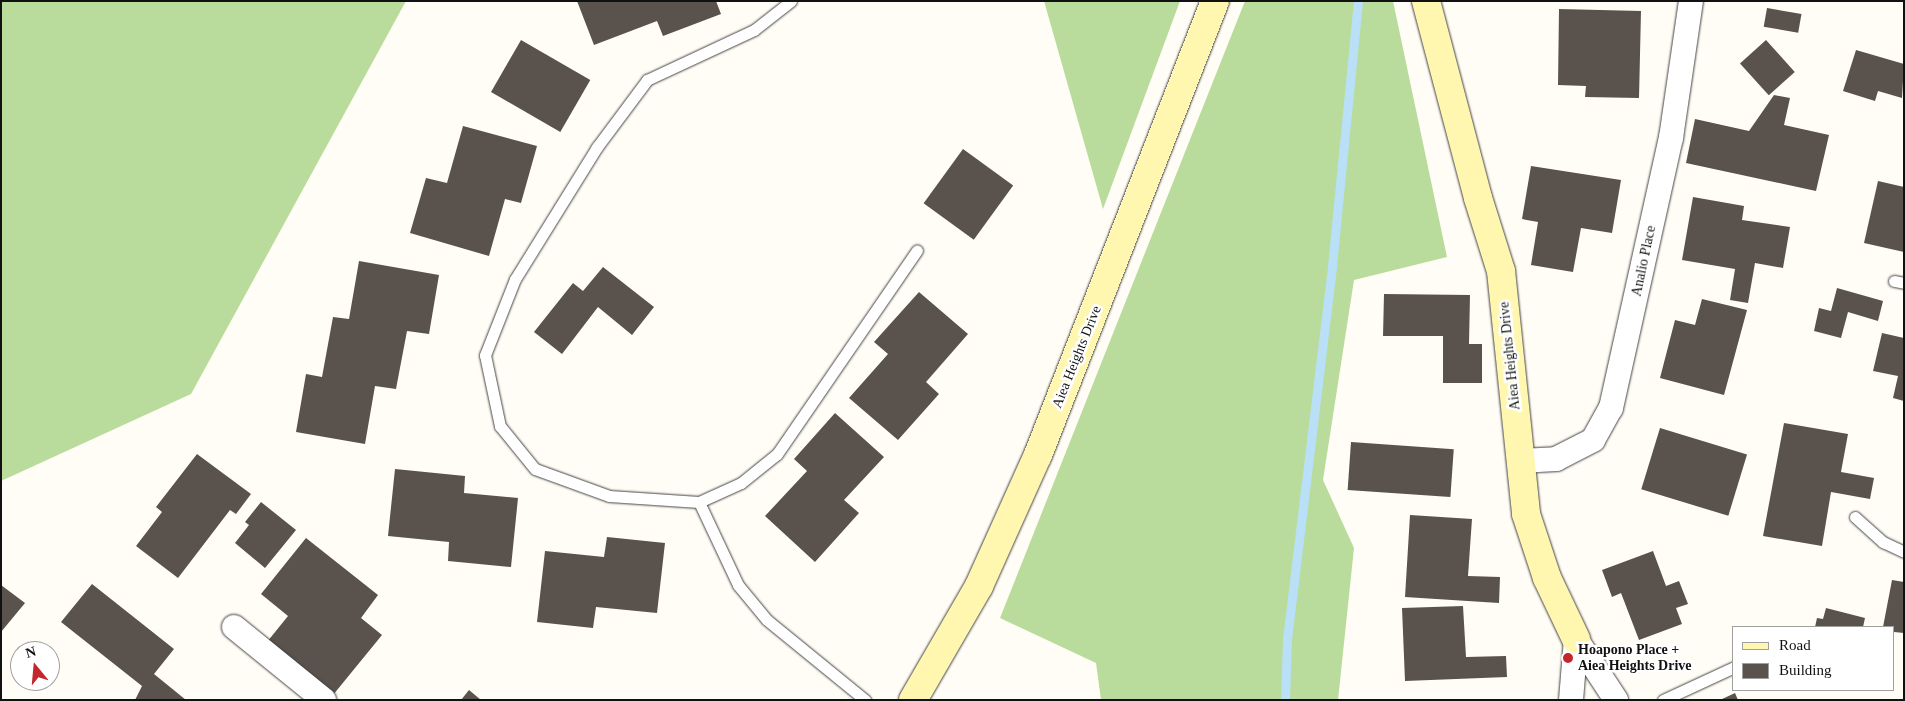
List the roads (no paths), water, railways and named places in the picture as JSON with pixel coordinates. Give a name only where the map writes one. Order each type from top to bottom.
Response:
[{"type":"street","name":"Aiea Heights Drive","points":[[913,700],[979,586],[1038,455],[1215,1]]},
{"type":"street","name":"Aiea Heights Drive","points":[[1426,1],[1478,198],[1501,271],[1526,514],[1547,578],[1576,639],[1616,700]]},
{"type":"street","name":"Analio Place","points":[[1520,461],[1556,459],[1593,440],[1611,408],[1671,138],[1691,1]]},
{"type":"street","points":[[234,627],[324,700]]},
{"type":"street","points":[[1571,700],[1576,639]]},
{"type":"lane","points":[[791,1],[754,30],[647,80],[597,147],[515,279],[485,354],[500,426],[535,469],[609,496],[699,502],[741,483],[777,454],[917,250]]},
{"type":"lane","points":[[699,502],[738,585],[767,620],[865,700]]},
{"type":"lane","points":[[1855,518],[1883,542],[1904,552]]},
{"type":"lane","points":[[1663,700],[1732,668]]},
{"type":"waterway","points":[[1285,700],[1287,639],[1332,266],[1358,1]]},
{"type":"place","name":"Hoapono Place + Aiea Heights Drive","points":[[1568,658]]}]
